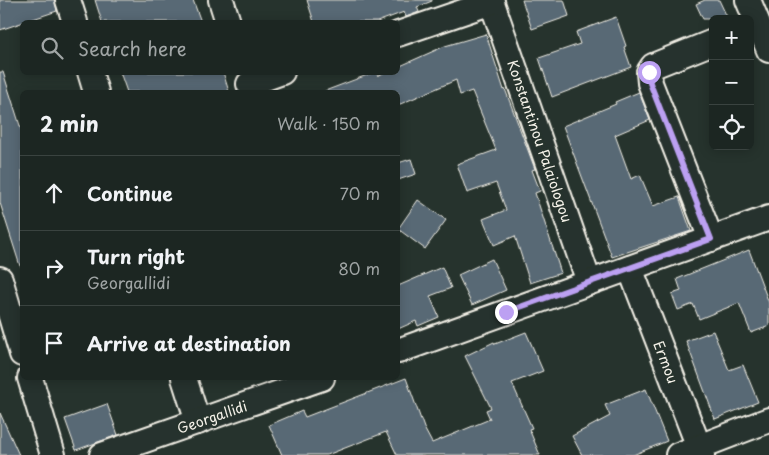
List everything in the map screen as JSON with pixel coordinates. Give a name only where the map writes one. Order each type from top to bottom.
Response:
[{"type":"street","points":[[68,0],[73,20]]},
{"type":"street","points":[[221,0],[227,20]]},
{"type":"street","points":[[748,0],[751,15]]},
{"type":"street","points":[[400,33],[492,1]]},
{"type":"street","name":"Konstantinou Palaiologou","points":[[492,1],[589,282]]},
{"type":"street","points":[[754,26],[769,50]]},
{"type":"street","points":[[709,44],[653,66],[649,72],[650,83],[711,239]]},
{"type":"street","points":[[91,75],[95,90]]},
{"type":"street","points":[[248,83],[273,75]]},
{"type":"street","points":[[400,350],[769,218]]},
{"type":"street","name":"Ermou","points":[[630,268],[693,452]]},
{"type":"street","points":[[0,279],[20,347]]},
{"type":"street","points":[[31,380],[53,455]]},
{"type":"street","points":[[185,380],[198,422]]},
{"type":"street","name":"Georgallidi","points":[[102,455],[316,380]]},
{"type":"street","points":[[693,452],[769,420]]},
{"type":"building","points":[[0,0],[55,0],[57,11],[30,20],[20,20],[20,23],[0,30]]},
{"type":"building","points":[[95,0],[193,0],[200,20],[101,20]]},
{"type":"building","points":[[307,0],[432,0],[417,7],[419,12],[406,17],[404,12],[382,20],[313,20]]},
{"type":"building","points":[[522,0],[564,0],[569,16],[532,29]]},
{"type":"building","points":[[705,0],[719,0],[726,15],[709,15],[709,19],[703,19],[696,4]]},
{"type":"building","points":[[616,17],[631,67],[552,97],[539,58],[580,44],[576,32]]},
{"type":"building","points":[[486,34],[504,90],[535,169],[532,170],[540,191],[535,193],[561,273],[530,283],[515,236],[494,245],[483,219],[506,210],[496,183],[467,193],[457,164],[496,150],[472,91],[460,95],[456,80],[400,104],[400,90],[328,90],[367,75],[400,75],[400,66],[445,46]]},
{"type":"building","points":[[0,72],[3,72],[20,126],[20,266],[0,203]]},
{"type":"building","points":[[121,75],[224,75],[228,90],[126,90]]},
{"type":"building","points":[[639,92],[650,120],[615,135],[631,179],[640,175],[653,206],[679,197],[691,231],[612,257],[563,126],[616,104],[615,102]]},
{"type":"building","points":[[411,159],[416,174],[400,179],[400,162]]},
{"type":"building","points":[[418,200],[446,220],[425,249],[400,230],[400,226]]},
{"type":"building","points":[[749,250],[769,303],[769,326],[751,333],[739,303],[699,319],[693,304],[678,310],[672,294],[681,291],[677,279]]},
{"type":"building","points":[[492,259],[506,290],[472,305],[458,275]]},
{"type":"building","points":[[442,267],[451,288],[430,296],[439,317],[418,326],[416,321],[400,328],[400,285]]},
{"type":"building","points":[[713,331],[729,370],[743,365],[758,402],[715,419],[686,341]]},
{"type":"building","points":[[526,332],[543,371],[512,383],[532,428],[529,429],[540,455],[397,455],[386,432],[327,455],[282,455],[269,425],[302,411],[305,417],[406,378],[424,428],[432,443],[490,419],[486,410],[491,408],[465,356],[494,342],[495,344]]},
{"type":"building","points":[[646,389],[667,441],[633,455],[582,455],[572,436],[610,416],[605,405]]},
{"type":"building","points":[[107,404],[118,435],[76,450],[65,419]]},
{"type":"building","points":[[0,413],[19,455],[0,455]]},
{"type":"route","points":[[506,312],[711,239],[650,83],[649,72]]}]
